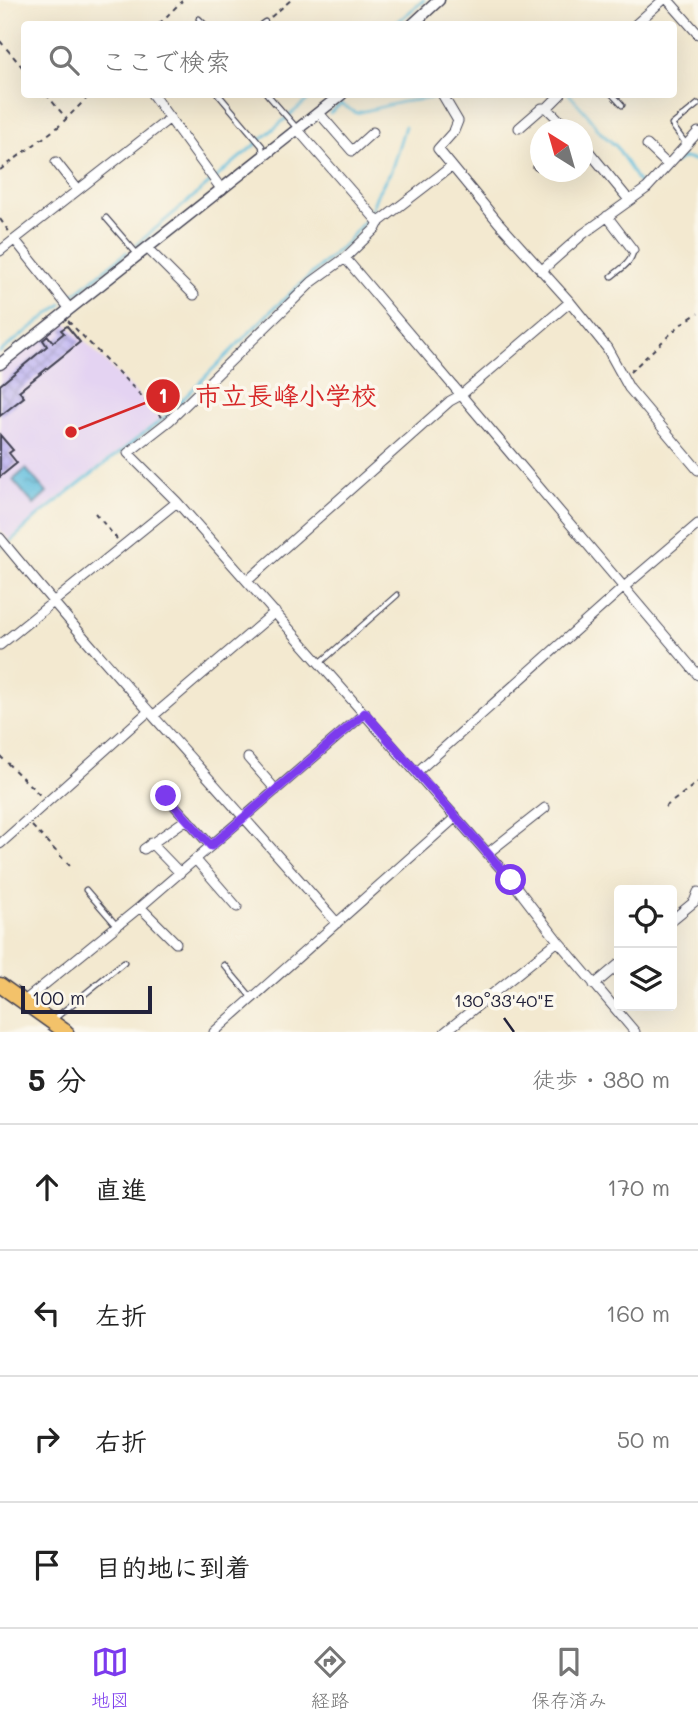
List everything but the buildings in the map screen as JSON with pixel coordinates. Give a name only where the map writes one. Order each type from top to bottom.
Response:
[{"type":"highway","points":[[0,985],[66,1032]]},
{"type":"street","points":[[424,20],[439,0]]},
{"type":"street","points":[[639,21],[663,0]]},
{"type":"street","points":[[668,0],[698,34]]},
{"type":"street","points":[[155,98],[222,190]]},
{"type":"street","points":[[1,363],[337,98]]},
{"type":"street","points":[[444,98],[458,121],[454,131],[438,149],[570,302],[607,348],[624,379],[698,470]]},
{"type":"street","points":[[519,128],[557,98]]},
{"type":"street","points":[[547,108],[558,119]]},
{"type":"street","points":[[319,113],[352,151],[373,132]]},
{"type":"street","points":[[0,251],[170,118]]},
{"type":"street","points":[[296,128],[379,223]]},
{"type":"street","points":[[541,271],[607,216],[647,188],[698,132]]},
{"type":"street","points":[[648,145],[668,165]]},
{"type":"street","points":[[593,155],[629,200]]},
{"type":"street","points":[[56,162],[78,190]]},
{"type":"street","points":[[452,166],[379,223],[345,258],[312,282],[169,421],[128,453],[177,502],[488,853],[635,1032]]},
{"type":"street","points":[[607,216],[633,250]]},
{"type":"street","points":[[15,240],[66,312]]},
{"type":"street","points":[[143,252],[194,295]]},
{"type":"street","points":[[345,258],[698,675]]},
{"type":"street","points":[[247,581],[450,401],[461,395],[570,302]]},
{"type":"street","points":[[0,645],[177,502]]},
{"type":"street","points":[[417,772],[698,524]]},
{"type":"street","points":[[0,538],[337,923]]},
{"type":"street","points":[[0,844],[151,713],[275,612]]},
{"type":"street","points":[[23,1002],[196,860],[365,713]]},
{"type":"street","points":[[248,758],[276,790]]},
{"type":"street","points":[[166,796],[211,846]]},
{"type":"street","points":[[488,853],[545,808]]},
{"type":"street","points":[[215,1032],[456,817]]},
{"type":"street","points":[[180,873],[148,846],[187,819]]},
{"type":"street","points":[[196,860],[237,907]]},
{"type":"street","points":[[677,916],[694,902],[698,892]]},
{"type":"street","points":[[140,907],[176,943]]},
{"type":"street","points":[[445,1032],[558,941]]},
{"type":"street","points":[[594,985],[614,968]]},
{"type":"lane","points":[[221,98],[262,146],[264,158]]},
{"type":"lane","points":[[270,98],[296,128]]},
{"type":"lane","points":[[616,98],[622,105]]},
{"type":"lane","points":[[687,145],[672,125],[698,104]]},
{"type":"lane","points":[[106,218],[143,252]]},
{"type":"lane","points":[[612,276],[631,258],[633,250]]},
{"type":"lane","points":[[320,663],[397,595]]},
{"type":"lane","points":[[86,890],[117,926]]},
{"type":"lane","points":[[51,1021],[124,962]]},
{"type":"lane","points":[[224,965],[252,998]]},
{"type":"path","points":[[266,21],[291,0]]},
{"type":"path","points":[[162,21],[182,1]]},
{"type":"path","points":[[0,41],[21,66]]},
{"type":"path","points":[[49,98],[67,119]]},
{"type":"path","points":[[0,170],[67,119],[87,98]]},
{"type":"path","points":[[0,219],[15,240]]},
{"type":"path","points":[[66,312],[162,416]]},
{"type":"path","points":[[624,379],[680,326],[698,313]]},
{"type":"path","points":[[94,513],[123,546]]},
{"type":"path","points":[[0,756],[47,802]]},
{"type":"path","points":[[665,807],[698,782]]},
{"type":"path","points":[[27,820],[72,868]]},
{"type":"shaded area","points":[[64,320],[161,418],[44,509],[9,540],[0,529],[0,370]]},
{"type":"water","points":[[26,469],[47,493],[34,505],[13,480]]},
{"type":"waterway","points":[[399,21],[424,0]]},
{"type":"waterway","points":[[136,245],[310,98]]},
{"type":"waterway","points":[[330,113],[341,104],[356,113],[432,98]]},
{"type":"waterway","points":[[573,98],[600,132],[617,147],[640,185]]},
{"type":"waterway","points":[[371,210],[391,171],[405,126]]},
{"type":"waterway","points":[[675,163],[684,158],[698,161]]},
{"type":"waterway","points":[[11,541],[38,516],[165,417],[272,310],[346,243],[369,216]]},
{"type":"waterway","points":[[67,300],[127,252]]},
{"type":"waterway","points":[[0,352],[62,304]]},
{"type":"place","name":"市立長峰小学校","points":[[71,432]]},
{"type":"route","points":[[166,796],[211,846],[365,713],[511,880]]}]
